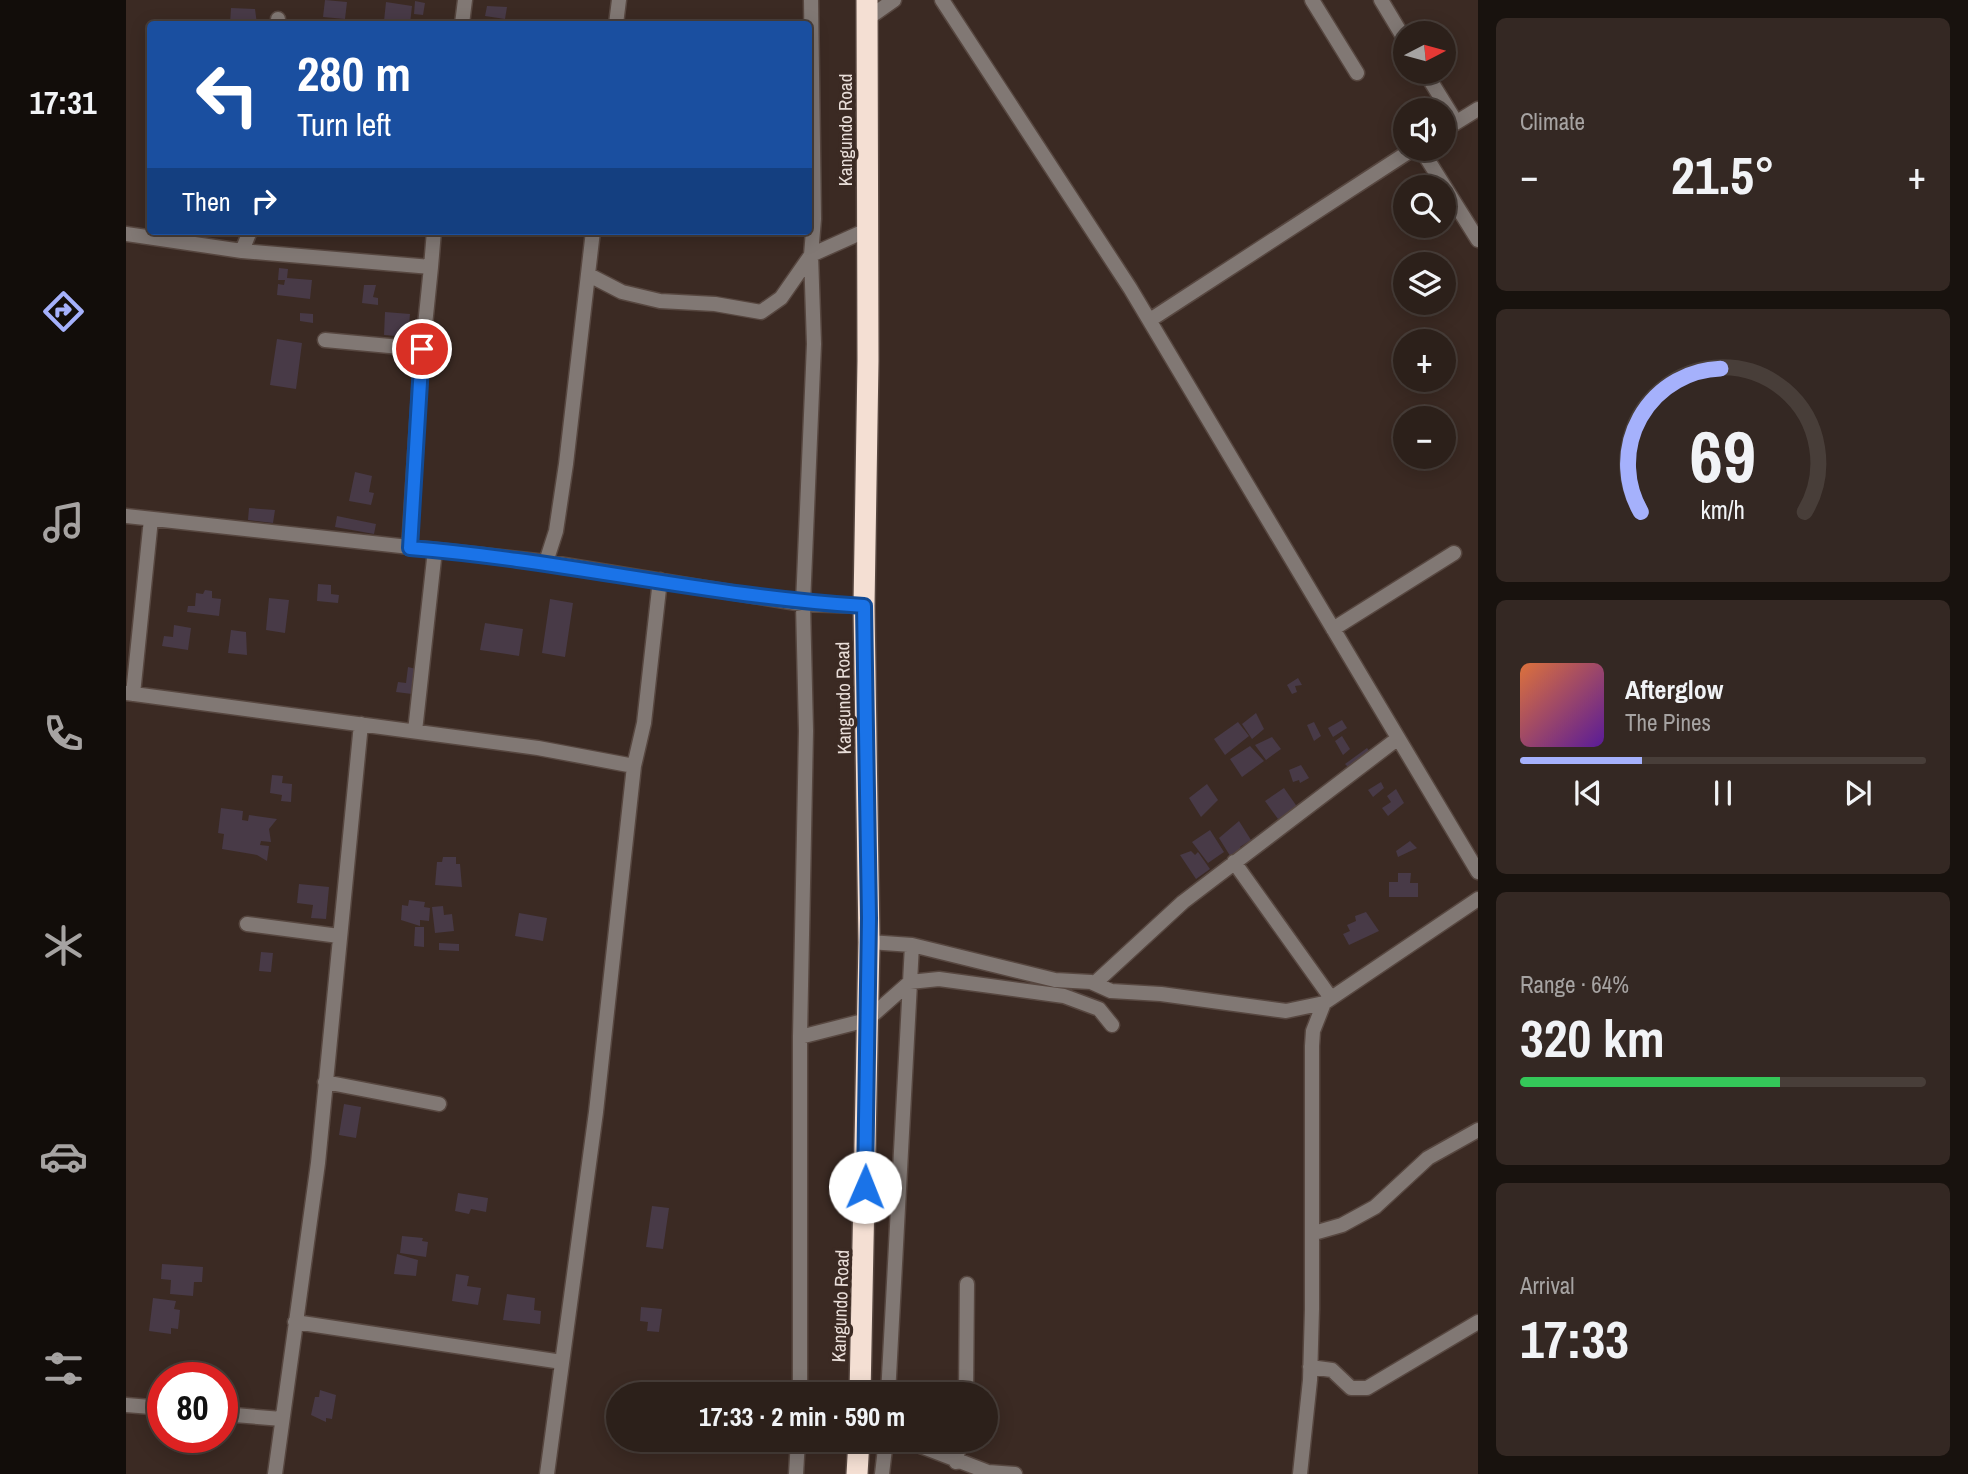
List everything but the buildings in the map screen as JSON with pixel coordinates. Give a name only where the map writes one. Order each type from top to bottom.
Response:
[{"type":"highway","name":"Kangundo Road","points":[[860,1382],[869,942],[864,606],[867,10]]},
{"type":"highway","points":[[857,1474],[858,1452]]},
{"type":"street","points":[[462,21],[465,0]]},
{"type":"street","points":[[616,21],[619,0]]},
{"type":"street","points":[[811,0],[811,21]]},
{"type":"street","points":[[867,10],[894,0]]},
{"type":"street","points":[[942,0],[1150,320],[1478,872]]},
{"type":"street","points":[[1312,0],[1357,73]]},
{"type":"street","points":[[1381,0],[1394,21]]},
{"type":"street","points":[[1456,122],[1478,109]]},
{"type":"street","points":[[1150,320],[1395,161]]},
{"type":"street","points":[[1429,161],[1478,240]]},
{"type":"street","points":[[589,275],[622,292],[660,300],[715,304],[761,312],[781,298],[811,255],[867,230]]},
{"type":"street","points":[[126,234],[242,251],[430,267]]},
{"type":"street","points":[[242,251],[248,235]]},
{"type":"street","points":[[410,548],[422,349],[434,235]]},
{"type":"street","points":[[546,562],[556,531],[566,464],[572,393],[593,235]]},
{"type":"street","points":[[800,1382],[800,1037],[806,731],[803,604],[814,344],[811,235]]},
{"type":"street","points":[[325,340],[422,349]]},
{"type":"street","points":[[126,516],[546,562],[803,604],[864,606]]},
{"type":"street","points":[[151,519],[130,694],[538,748],[634,766]]},
{"type":"street","points":[[415,731],[435,550]]},
{"type":"street","points":[[1333,629],[1454,553]]},
{"type":"street","points":[[547,1474],[596,1112],[634,766],[644,723],[660,580]]},
{"type":"street","points":[[275,1474],[318,1163],[361,724]]},
{"type":"street","points":[[1095,983],[1183,902],[1397,738]]},
{"type":"street","points":[[1234,862],[1328,1000]]},
{"type":"street","points":[[869,942],[912,944],[1055,980],[1095,983],[1111,991],[1286,1011],[1328,1000],[1478,899]]},
{"type":"street","points":[[247,924],[339,936]]},
{"type":"street","points":[[889,1382],[912,944]]},
{"type":"street","points":[[800,1037],[867,1020],[909,982],[939,979],[1064,996],[1100,1009],[1112,1025]]},
{"type":"street","points":[[1300,1474],[1310,1367],[1314,1233],[1312,1046],[1313,1031],[1328,1000]]},
{"type":"street","points":[[325,1082],[439,1104]]},
{"type":"street","points":[[1314,1233],[1342,1225],[1375,1207],[1428,1158],[1478,1130]]},
{"type":"street","points":[[965,1382],[967,1284]]},
{"type":"street","points":[[295,1322],[562,1362]]},
{"type":"street","points":[[1310,1367],[1332,1370],[1351,1388],[1367,1388],[1478,1322]]},
{"type":"street","points":[[126,1405],[147,1407]]},
{"type":"street","points":[[238,1415],[282,1419]]},
{"type":"street","points":[[796,1474],[797,1452]]},
{"type":"street","points":[[882,1474],[885,1452]]},
{"type":"street","points":[[941,1452],[956,1462],[988,1472],[1016,1474]]},
{"type":"street","points":[[956,1462],[958,1452]]},
{"type":"route","points":[[422,349],[410,548],[546,562],[803,604],[864,606],[869,918],[865,1187]]}]
